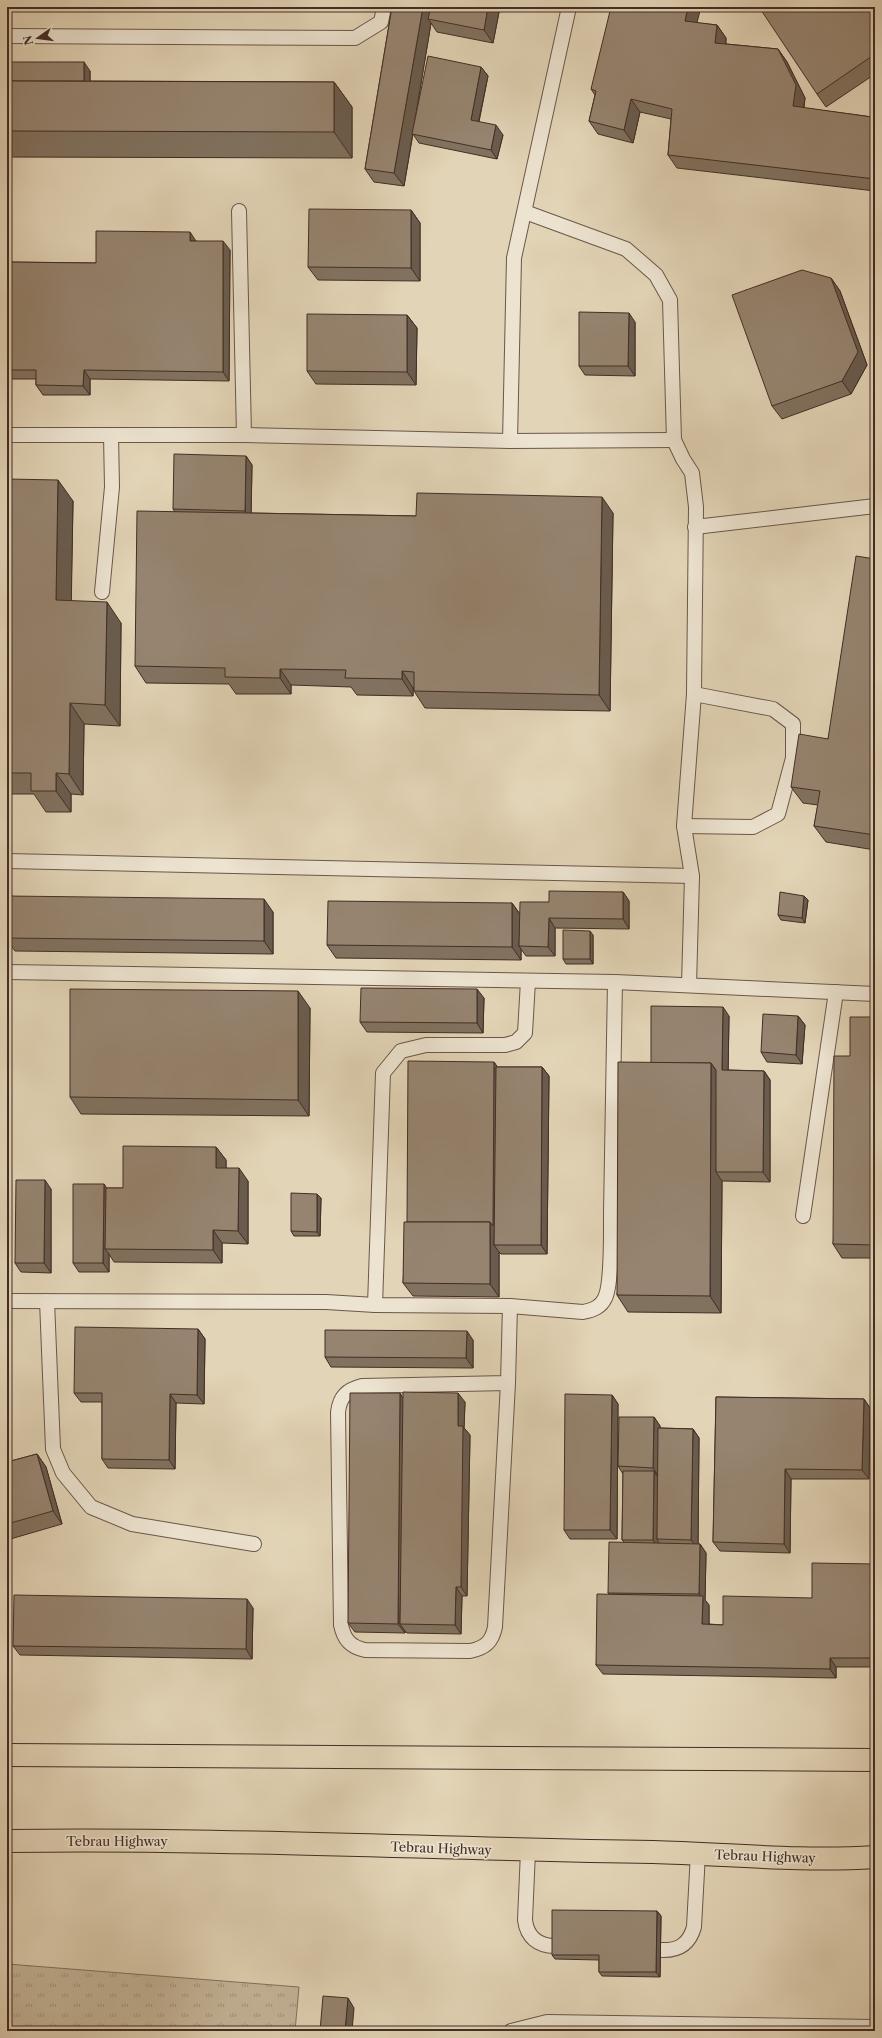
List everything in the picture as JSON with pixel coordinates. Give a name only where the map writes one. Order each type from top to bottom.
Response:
[{"type":"highway","points":[[7,1755],[875,1760]]},
{"type":"highway","name":"Tebrau Highway","points":[[7,1841],[111,1840],[528,1851],[698,1853],[843,1859],[875,1857]]},
{"type":"highway","points":[[843,1859],[875,1865]]},
{"type":"lane","points":[[7,36],[355,38],[381,22],[384,7]]},
{"type":"lane","points":[[510,441],[514,258],[569,7]]},
{"type":"lane","points":[[239,210],[244,435]]},
{"type":"lane","points":[[525,212],[626,248],[656,275],[670,300],[674,440],[683,460],[692,473],[696,507],[694,694],[684,826],[692,876],[689,985]]},
{"type":"lane","points":[[7,435],[244,435],[510,441],[674,440]]},
{"type":"lane","points":[[102,592],[112,487],[111,435]]},
{"type":"lane","points":[[696,527],[875,506]]},
{"type":"lane","points":[[684,826],[753,827],[778,814],[793,758],[793,724],[773,709],[694,694]]},
{"type":"lane","points":[[7,861],[692,876]]},
{"type":"lane","points":[[7,972],[615,982],[875,994]]},
{"type":"lane","points":[[375,1305],[383,1072],[401,1051],[426,1045],[505,1045],[516,1042],[525,1033],[528,981]]},
{"type":"lane","points":[[7,1301],[326,1302],[375,1305],[510,1306],[584,1312],[601,1305],[606,1298],[608,1288],[610,1242],[615,982]]},
{"type":"lane","points":[[803,1216],[836,992]]},
{"type":"lane","points":[[47,1301],[53,1448],[63,1473],[91,1507],[132,1524],[254,1544]]},
{"type":"lane","points":[[508,1383],[362,1386],[352,1388],[339,1402],[341,1625],[346,1639],[356,1648],[366,1650],[470,1651],[479,1649],[487,1644],[493,1637],[495,1627],[508,1383],[510,1306]]},
{"type":"lane","points":[[528,1851],[525,1920],[526,1930],[532,1938],[540,1944],[555,1946]]},
{"type":"lane","points":[[660,1950],[677,1949],[685,1944],[691,1936],[694,1927],[698,1853]]},
{"type":"lane","points":[[511,2031],[547,2022],[875,2027]]},
{"type":"green space","points":[[7,1964],[299,1987],[295,2031],[7,2031]]},
{"type":"building","points":[[392,7],[423,7],[394,173],[365,169]]},
{"type":"building","points":[[431,7],[488,7],[484,30],[428,19]]},
{"type":"building","points":[[611,7],[688,7],[685,21],[717,25],[715,43],[778,49],[796,85],[793,106],[872,117],[875,96],[875,179],[668,155],[672,109],[631,99],[624,130],[589,121],[596,91],[591,89]]},
{"type":"building","points":[[759,7],[875,7],[875,54],[817,94]]},
{"type":"building","points":[[428,56],[481,67],[471,120],[496,125],[491,150],[412,134]]},
{"type":"building","points":[[7,62],[84,62],[84,81],[7,81]]},
{"type":"building","points":[[7,81],[334,82],[334,132],[7,131]]},
{"type":"building","points":[[309,209],[411,210],[411,268],[308,267]]},
{"type":"building","points":[[96,231],[190,232],[190,241],[223,241],[223,372],[84,370],[83,386],[36,385],[36,370],[7,370],[7,262],[96,263]]},
{"type":"building","points":[[802,270],[831,278],[858,352],[842,381],[772,406],[732,295]]},
{"type":"building","points":[[579,312],[629,313],[628,366],[579,366]]},
{"type":"building","points":[[307,314],[407,315],[407,372],[307,371]]},
{"type":"building","points":[[174,454],[246,456],[245,511],[173,509]]},
{"type":"building","points":[[7,479],[58,480],[56,600],[107,602],[105,705],[70,703],[69,774],[56,773],[56,791],[31,791],[31,773],[7,773]]},
{"type":"building","points":[[417,493],[602,497],[599,695],[414,691],[414,672],[402,671],[402,679],[345,678],[346,670],[280,669],[280,678],[225,677],[225,668],[135,666],[137,511],[416,516]]},
{"type":"building","points":[[856,556],[875,559],[875,835],[814,826],[820,791],[791,787],[799,734],[828,739]]},
{"type":"building","points":[[549,891],[623,892],[623,919],[549,918],[548,947],[519,946],[520,902],[549,902]]},
{"type":"building","points":[[780,892],[804,896],[802,918],[778,915]]},
{"type":"building","points":[[7,896],[264,899],[264,941],[7,938]]},
{"type":"building","points":[[328,901],[512,903],[512,947],[327,945]]},
{"type":"building","points":[[563,930],[590,931],[590,959],[563,959]]},
{"type":"building","points":[[361,988],[477,989],[477,1023],[360,1022]]},
{"type":"building","points":[[70,989],[298,991],[298,1100],[70,1097]]},
{"type":"building","points":[[651,1006],[723,1007],[722,1070],[764,1071],[763,1172],[716,1172],[716,1070],[711,1063],[651,1063]]},
{"type":"building","points":[[763,1014],[798,1016],[796,1055],[761,1052]]},
{"type":"building","points":[[850,1017],[875,1017],[875,1245],[833,1244],[834,1056],[850,1056]]},
{"type":"building","points":[[408,1061],[494,1062],[493,1226],[490,1222],[407,1222]]},
{"type":"building","points":[[618,1062],[711,1063],[710,1296],[617,1295]]},
{"type":"building","points":[[496,1067],[542,1067],[541,1245],[494,1245]]},
{"type":"building","points":[[123,1146],[216,1147],[216,1168],[239,1168],[238,1231],[213,1230],[213,1250],[105,1249],[106,1188],[123,1188]]},
{"type":"building","points":[[16,1180],[45,1180],[44,1263],[15,1263]]},
{"type":"building","points":[[73,1184],[104,1184],[103,1263],[73,1263]]},
{"type":"building","points":[[291,1193],[317,1194],[317,1232],[291,1231]]},
{"type":"building","points":[[404,1222],[490,1222],[490,1284],[403,1283]]},
{"type":"building","points":[[75,1327],[198,1329],[197,1395],[170,1394],[169,1460],[102,1459],[102,1393],[74,1393]]},
{"type":"building","points":[[325,1330],[467,1331],[466,1358],[325,1357]]},
{"type":"building","points":[[403,1392],[458,1393],[458,1426],[463,1426],[461,1587],[456,1587],[455,1625],[400,1624]]},
{"type":"building","points":[[350,1393],[400,1393],[398,1624],[348,1623]]},
{"type":"building","points":[[565,1394],[612,1395],[610,1530],[564,1530]]},
{"type":"building","points":[[716,1397],[864,1399],[862,1470],[785,1469],[784,1544],[713,1542]]},
{"type":"building","points":[[619,1417],[654,1417],[653,1468],[618,1466]]},
{"type":"building","points":[[658,1428],[693,1429],[691,1540],[657,1539]]},
{"type":"building","points":[[37,1454],[53,1511],[7,1524],[7,1462]]},
{"type":"building","points":[[623,1471],[654,1471],[653,1540],[622,1540]]},
{"type":"building","points":[[609,1542],[700,1544],[699,1594],[608,1593]]},
{"type":"building","points":[[812,1563],[875,1564],[875,1658],[830,1658],[830,1669],[596,1665],[597,1594],[703,1596],[702,1624],[723,1625],[723,1596],[812,1598]]},
{"type":"building","points":[[14,1595],[247,1599],[246,1649],[13,1646]]},
{"type":"building","points":[[552,1910],[657,1911],[656,1972],[599,1972],[599,1955],[552,1955]]},
{"type":"building","points":[[323,1996],[348,1998],[345,2031],[320,2031]]}]
